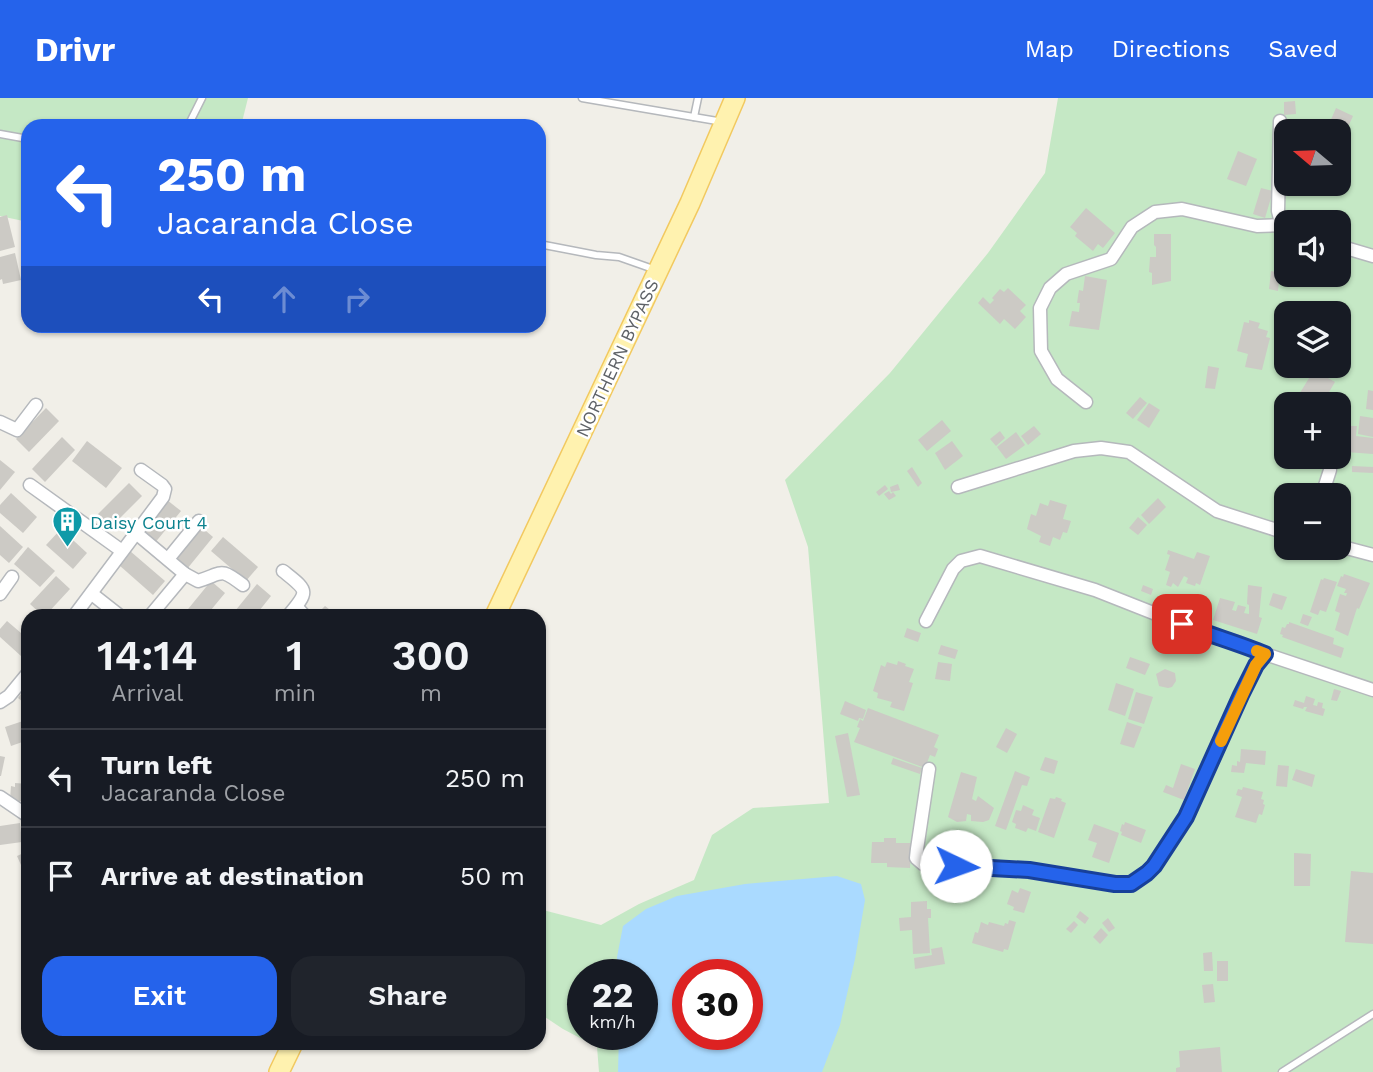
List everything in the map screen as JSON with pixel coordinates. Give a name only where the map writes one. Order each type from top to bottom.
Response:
[{"type":"main road","name":"NORTHERN BYPASS","points":[[498,609],[658,270],[735,98]]},
{"type":"main road","points":[[279,1072],[290,1050]]},
{"type":"street","points":[[1086,402],[1057,379],[1041,351],[1040,308],[1050,288],[1066,274],[1111,259],[1132,227],[1155,212],[1182,209],[1257,226],[1286,225],[1280,219],[1278,196]]},
{"type":"street","points":[[1351,250],[1373,256]]},
{"type":"street","points":[[0,422],[17,430],[36,405]]},
{"type":"street","points":[[958,487],[1074,451],[1101,448],[1129,452],[1217,511],[1274,529]]},
{"type":"street","points":[[80,609],[159,503],[164,489],[162,485],[141,470]]},
{"type":"street","points":[[1326,483],[1331,470]]},
{"type":"street","points":[[30,485],[122,551]]},
{"type":"street","points":[[168,559],[199,521]]},
{"type":"street","points":[[136,533],[185,574],[198,580],[220,572],[243,585]]},
{"type":"street","points":[[1351,549],[1373,555]]},
{"type":"street","points":[[926,621],[953,569],[961,561],[980,556],[1095,590],[1204,633],[1373,690]]},
{"type":"street","points":[[283,571],[302,586],[304,597],[294,609]]},
{"type":"street","points":[[156,609],[185,574]]},
{"type":"street","points":[[0,594],[12,577]]},
{"type":"street","points":[[92,594],[111,609]]},
{"type":"street","points":[[929,769],[916,858],[923,864],[1029,870],[1115,884],[1131,884],[1154,866],[1186,817],[1241,695],[1256,665],[1265,654]]},
{"type":"street","points":[[0,702],[21,681]]},
{"type":"street","points":[[0,797],[21,811]]},
{"type":"lane","points":[[192,119],[202,98]]},
{"type":"lane","points":[[582,98],[725,122]]},
{"type":"lane","points":[[694,117],[698,98]]},
{"type":"lane","points":[[0,134],[21,138]]},
{"type":"lane","points":[[546,245],[619,257],[658,270]]},
{"type":"lane","points":[[298,604],[303,609]]},
{"type":"lane","points":[[1282,1072],[1373,1014]]},
{"type":"green space","points":[[0,98],[248,98],[243,119],[21,119],[21,220],[0,216]]},
{"type":"green space","points":[[1058,98],[1373,98],[1373,1072],[599,1072],[597,1050],[658,1050],[658,959],[567,959],[567,1031],[546,1018],[546,911],[601,925],[639,904],[694,880],[712,835],[753,808],[829,803],[808,547],[785,480],[890,373],[988,253],[1045,173]]},
{"type":"water","points":[[837,876],[861,884],[865,900],[855,959],[840,1025],[822,1072],[618,1072],[619,1050],[658,1050],[658,959],[617,959],[623,926],[646,909],[677,896],[745,884]]},
{"type":"building","points":[[1295,101],[1296,114],[1284,115],[1284,102]]},
{"type":"building","points":[[1336,108],[1353,116],[1351,120],[1331,119]]},
{"type":"building","points":[[1238,151],[1257,159],[1246,186],[1227,179]]},
{"type":"building","points":[[1261,188],[1273,191],[1265,218],[1253,214]]},
{"type":"building","points":[[1086,208],[1115,233],[1103,248],[1098,244],[1093,251],[1075,236],[1077,233],[1070,227]]},
{"type":"building","points":[[7,215],[15,247],[0,251],[0,217]]},
{"type":"building","points":[[1154,234],[1171,234],[1171,281],[1152,285],[1152,273],[1149,272],[1150,257],[1156,257]]},
{"type":"building","points":[[15,253],[21,280],[3,284],[2,279],[0,280],[0,257]]},
{"type":"building","points":[[1271,271],[1274,272],[1274,287],[1278,287],[1278,291],[1269,289]]},
{"type":"building","points":[[1085,276],[1107,280],[1099,330],[1069,326],[1072,311],[1079,312],[1079,290],[1083,291]]},
{"type":"building","points":[[1008,288],[1026,305],[1020,311],[1026,317],[1015,329],[1004,319],[1000,324],[978,303],[983,297],[990,304],[1000,289],[1004,292]]},
{"type":"building","points":[[1249,320],[1260,323],[1258,328],[1268,331],[1266,337],[1270,338],[1262,370],[1245,367],[1248,354],[1237,351],[1244,322],[1249,323]]},
{"type":"building","points":[[1208,366],[1219,368],[1215,389],[1205,388]]},
{"type":"building","points":[[1309,378],[1328,378],[1335,382],[1329,392],[1301,392]]},
{"type":"building","points":[[1368,390],[1373,391],[1373,410],[1366,409]]},
{"type":"building","points":[[1140,397],[1147,403],[1133,419],[1126,413]]},
{"type":"building","points":[[1149,403],[1160,410],[1149,428],[1137,420]]},
{"type":"building","points":[[46,408],[59,421],[29,452],[16,439]]},
{"type":"building","points":[[1360,416],[1373,418],[1373,437],[1358,434]]},
{"type":"building","points":[[942,420],[951,431],[927,451],[918,440]]},
{"type":"building","points":[[1034,426],[1041,434],[1028,445],[1021,436]]},
{"type":"building","points":[[1351,426],[1357,426],[1356,436],[1373,438],[1373,454],[1351,452]]},
{"type":"building","points":[[1000,431],[1005,438],[996,446],[990,439]]},
{"type":"building","points":[[1016,432],[1025,445],[1006,459],[997,447]]},
{"type":"building","points":[[62,437],[75,450],[45,482],[32,469]]},
{"type":"building","points":[[87,441],[122,468],[106,488],[72,461]]},
{"type":"building","points":[[952,441],[963,456],[945,470],[935,453]]},
{"type":"building","points":[[0,460],[15,472],[0,490]]},
{"type":"building","points":[[1352,466],[1373,467],[1373,473],[1352,472]]},
{"type":"building","points":[[912,467],[922,483],[918,487],[907,471]]},
{"type":"building","points":[[129,483],[142,496],[111,527],[98,514]]},
{"type":"building","points":[[898,484],[900,490],[891,492],[890,487]]},
{"type":"building","points":[[885,485],[888,489],[879,496],[876,492]]},
{"type":"building","points":[[889,491],[896,496],[889,500],[884,494]]},
{"type":"building","points":[[11,493],[37,517],[23,533],[0,513],[0,505]]},
{"type":"building","points":[[1158,498],[1166,507],[1149,524],[1141,515]]},
{"type":"building","points":[[167,500],[181,511],[154,544],[140,532]]},
{"type":"building","points":[[1050,500],[1067,505],[1063,519],[1071,521],[1067,533],[1063,532],[1060,540],[1053,537],[1050,546],[1039,542],[1041,536],[1027,529],[1031,514],[1036,516],[1040,503],[1048,506]]},
{"type":"building","points":[[1138,517],[1147,525],[1138,535],[1129,528]]},
{"type":"building","points":[[199,525],[213,537],[187,569],[173,558]]},
{"type":"building","points":[[0,526],[23,547],[9,563],[0,555]]},
{"type":"building","name":"Daisy Court 4","points":[[61,529],[87,553],[73,569],[46,545]]},
{"type":"building","points":[[223,537],[258,567],[246,581],[211,551]]},
{"type":"building","name":"Daisy Court 4","points":[[28,547],[55,571],[40,587],[14,564]]},
{"type":"building","points":[[1168,550],[1194,559],[1197,552],[1210,556],[1200,585],[1186,583],[1188,578],[1184,576],[1178,587],[1173,583],[1171,587],[1166,585],[1170,572],[1165,570],[1170,555],[1167,554]]},
{"type":"building","points":[[130,551],[165,581],[153,595],[119,565]]},
{"type":"building","points":[[1344,574],[1370,583],[1359,609],[1357,608],[1348,636],[1335,630],[1340,613],[1335,611],[1340,594],[1346,596],[1347,593],[1344,593],[1346,589],[1337,586]]},
{"type":"building","points":[[56,576],[70,589],[51,609],[35,609],[30,604]]},
{"type":"building","points":[[1321,579],[1337,582],[1326,612],[1320,610],[1318,615],[1310,612]]},
{"type":"building","points":[[211,581],[225,593],[212,609],[188,609]]},
{"type":"building","points":[[257,584],[271,596],[261,609],[237,609]]},
{"type":"building","points":[[1143,585],[1153,589],[1151,595],[1141,591]]},
{"type":"building","points":[[1248,585],[1262,587],[1259,617],[1262,618],[1257,634],[1213,620],[1220,598],[1235,602],[1232,610],[1236,611],[1238,605],[1246,607],[1244,613],[1249,614]]},
{"type":"building","points":[[1273,593],[1287,597],[1282,610],[1269,605]]},
{"type":"building","points":[[1303,614],[1312,617],[1308,626],[1300,623]]},
{"type":"building","points":[[7,621],[21,633],[21,656],[0,637],[0,629]]},
{"type":"building","points":[[1289,622],[1334,638],[1333,644],[1344,648],[1341,658],[1282,637],[1282,627],[1285,628]]},
{"type":"building","points":[[907,628],[921,633],[918,642],[904,637]]},
{"type":"building","points":[[941,645],[958,650],[955,659],[938,654]]},
{"type":"building","points":[[1130,657],[1150,664],[1145,675],[1126,668]]},
{"type":"building","points":[[898,661],[914,669],[909,682],[913,683],[904,711],[890,707],[892,702],[877,698],[878,693],[873,691],[881,665],[885,667],[887,662],[897,665]]},
{"type":"building","points":[[938,662],[952,664],[950,681],[935,679]]},
{"type":"building","points":[[1165,669],[1175,673],[1176,681],[1172,687],[1159,686],[1156,674]]},
{"type":"building","points":[[1116,683],[1134,689],[1125,716],[1108,710]]},
{"type":"building","points":[[1334,689],[1341,691],[1337,701],[1331,700]]},
{"type":"building","points":[[1136,692],[1153,697],[1144,724],[1128,719]]},
{"type":"building","points":[[1306,696],[1315,699],[1313,705],[1323,703],[1323,716],[1305,711],[1307,707],[1303,709],[1293,706],[1295,700],[1304,703]]},
{"type":"building","points":[[845,701],[866,710],[863,719],[859,718],[858,721],[840,714]]},
{"type":"building","points":[[868,708],[939,735],[934,747],[938,749],[935,757],[930,755],[925,768],[854,742],[860,728],[857,727],[860,719],[863,721]]},
{"type":"building","points":[[21,722],[21,742],[11,746],[5,727]]},
{"type":"building","points":[[1127,722],[1142,727],[1134,748],[1120,744]]},
{"type":"building","points":[[1006,728],[1017,734],[1007,753],[996,747]]},
{"type":"building","points":[[848,733],[860,795],[847,797],[835,736]]},
{"type":"building","points":[[1241,749],[1266,751],[1265,765],[1246,763],[1244,773],[1231,772],[1232,765],[1237,766],[1237,761],[1240,762]]},
{"type":"building","points":[[0,756],[5,757],[1,776],[0,776]]},
{"type":"building","points":[[1045,757],[1058,761],[1054,774],[1040,770]]},
{"type":"building","points":[[893,758],[922,768],[920,774],[891,764]]},
{"type":"building","points":[[1181,764],[1195,769],[1184,800],[1163,792],[1166,785],[1173,788]]},
{"type":"building","points":[[1278,765],[1289,766],[1287,787],[1276,786]]},
{"type":"building","points":[[1296,769],[1315,775],[1312,787],[1292,780]]},
{"type":"building","points":[[1015,771],[1030,777],[1027,786],[1022,785],[1006,830],[995,826]]},
{"type":"building","points":[[961,772],[977,777],[972,799],[976,801],[978,796],[994,808],[989,820],[971,821],[971,815],[967,814],[966,821],[957,822],[948,817]]},
{"type":"building","points":[[15,783],[21,783],[21,801],[10,800],[11,786],[15,787]]},
{"type":"building","points":[[1243,787],[1263,792],[1261,799],[1265,805],[1256,823],[1235,817],[1242,797],[1236,795],[1238,789],[1242,790]]},
{"type":"building","points":[[1056,797],[1066,803],[1054,838],[1038,832],[1050,798]]},
{"type":"building","points":[[1023,805],[1034,810],[1032,815],[1040,818],[1036,831],[1028,828],[1026,832],[1015,828],[1016,824],[1012,822],[1016,810],[1021,811]]},
{"type":"building","points":[[1125,822],[1146,830],[1141,843],[1121,835],[1122,824]]},
{"type":"building","points":[[20,823],[21,842],[0,845],[0,826]]},
{"type":"building","points":[[1094,824],[1119,833],[1109,863],[1092,857],[1097,843],[1088,840]]},
{"type":"building","points":[[884,838],[896,838],[896,843],[911,843],[910,868],[871,863],[872,842],[884,842]]},
{"type":"building","points":[[1294,853],[1311,854],[1310,886],[1294,886]]},
{"type":"building","points":[[1351,871],[1373,873],[1373,944],[1345,942]]},
{"type":"building","points":[[1020,888],[1031,892],[1024,913],[1013,910],[1014,907],[1007,904],[1012,890],[1018,893]]},
{"type":"building","points":[[927,901],[927,909],[931,909],[931,918],[928,918],[930,953],[913,954],[912,930],[900,931],[899,918],[911,917],[911,902]]},
{"type":"building","points":[[1080,911],[1089,918],[1085,924],[1076,917]]},
{"type":"building","points":[[1108,918],[1115,928],[1109,932],[1102,923]]},
{"type":"building","points":[[1009,920],[1016,922],[1008,950],[1004,949],[1003,952],[972,943],[981,922],[1004,926]]},
{"type":"building","points":[[1074,921],[1078,925],[1071,933],[1066,929]]},
{"type":"building","points":[[1101,928],[1108,935],[1100,944],[1093,937]]},
{"type":"building","points":[[942,947],[945,964],[915,969],[914,958],[932,955],[931,949]]},
{"type":"building","points":[[1212,952],[1213,971],[1204,971],[1203,953]]},
{"type":"building","points":[[1217,961],[1228,961],[1228,981],[1217,981]]},
{"type":"building","points":[[1213,984],[1215,1002],[1204,1003],[1202,985]]},
{"type":"building","points":[[1220,1047],[1222,1072],[1176,1072],[1176,1068],[1180,1067],[1179,1051]]},
{"type":"slow traffic","points":[[1221,741],[1256,665],[1265,654],[1257,651]]},
{"type":"place","name":"Daisy Court 4","points":[[67,549]]},
{"type":"route","points":[[956,866],[1029,870],[1115,884],[1131,884],[1154,866],[1186,817],[1241,695],[1256,665],[1265,654],[1182,624]]}]
